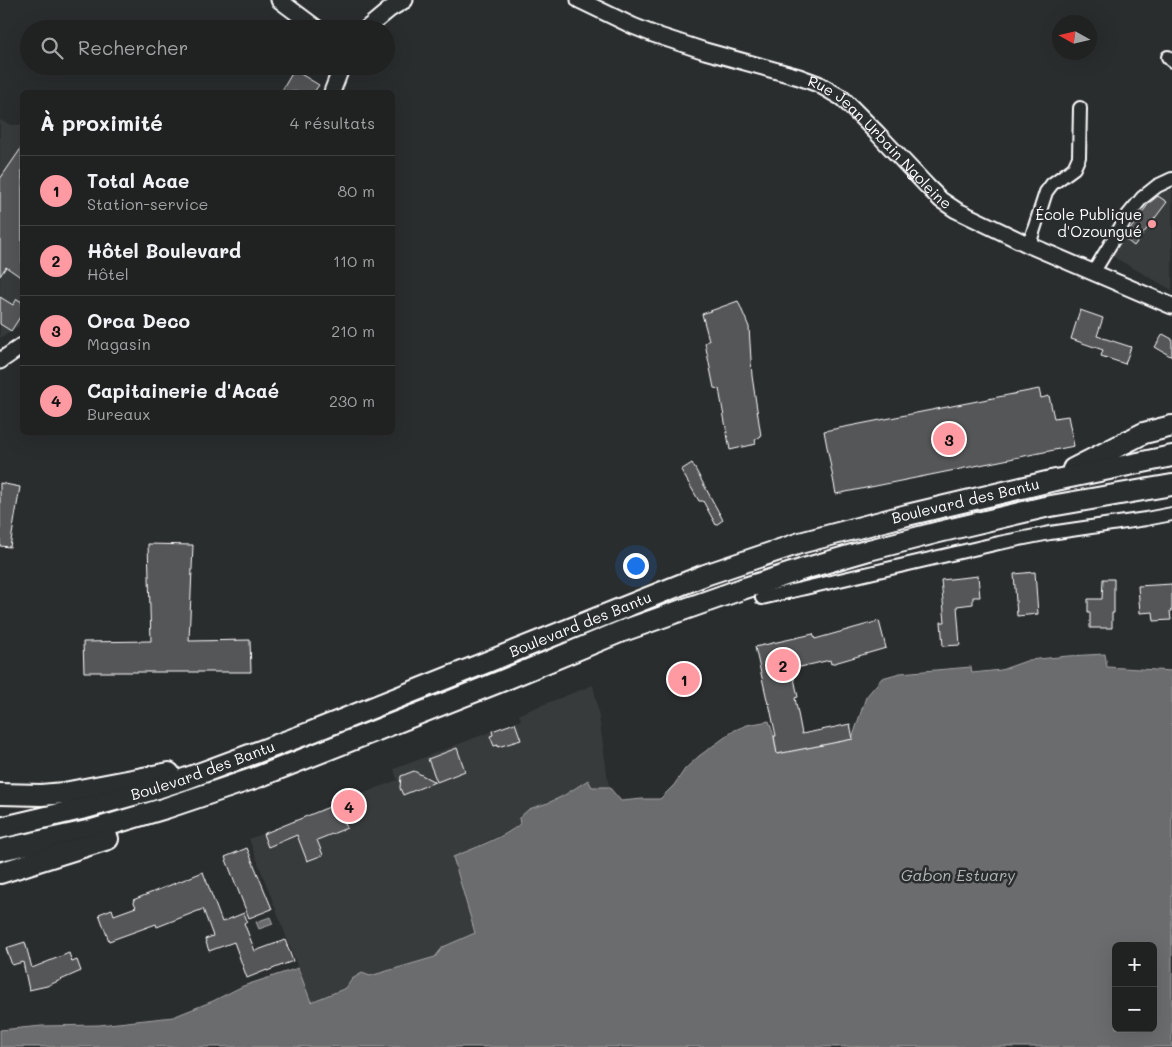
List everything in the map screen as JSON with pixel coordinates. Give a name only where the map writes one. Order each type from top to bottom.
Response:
[{"type":"highway","points":[[1050,481],[1144,433],[1172,426]]},
{"type":"highway","name":"Boulevard des Bantu","points":[[0,828],[151,790],[228,763],[309,733],[705,575],[800,544],[907,515],[1050,481],[1172,456]]},
{"type":"highway","name":"Boulevard des Bantu","points":[[0,850],[61,838],[118,823],[258,777],[620,632],[742,589],[869,550],[939,532],[1044,507],[1172,485]]},
{"type":"highway","points":[[0,794],[64,793],[228,763]]},
{"type":"highway","points":[[0,873],[123,834],[230,794],[247,786],[258,777]]},
{"type":"street","points":[[279,0],[306,20]]},
{"type":"street","points":[[377,20],[405,0]]},
{"type":"street","name":"Rue Jean Urbain Ngoleine","points":[[579,0],[662,37],[818,84],[842,98],[941,200],[956,210],[1029,245],[1172,306]]},
{"type":"street","points":[[333,90],[339,75]]},
{"type":"street","points":[[1029,245],[1046,192],[1052,184],[1074,168],[1079,158],[1080,108]]},
{"type":"street","points":[[1093,273],[1128,215],[1142,198],[1157,186],[1172,179]]},
{"type":"street","points":[[0,361],[20,347]]},
{"type":"street","points":[[762,598],[1050,533],[1172,514]]},
{"type":"shaded area","points":[[0,120],[11,125],[20,124],[20,325],[0,338]]},
{"type":"shaded area","name":"École Publique d'Ozoungué","points":[[1172,189],[1172,290],[1110,255],[1156,194]]},
{"type":"shaded area","points":[[593,685],[609,787],[592,788],[587,780],[563,796],[548,803],[515,828],[453,858],[475,933],[443,948],[435,957],[370,976],[362,973],[352,979],[346,987],[311,1002],[249,839],[397,780],[394,769],[521,720],[519,714]]},
{"type":"water","name":"Gabon Estuary","points":[[1105,654],[1107,667],[1172,671],[1172,1047],[0,1047],[0,1030],[42,1026],[99,1025],[173,1017],[213,1001],[243,986],[298,968],[311,1002],[346,988],[352,979],[362,973],[370,976],[435,957],[443,947],[475,933],[453,857],[514,829],[520,824],[519,818],[529,809],[563,796],[588,780],[592,787],[609,787],[621,801],[660,799],[674,785],[685,769],[699,756],[735,730],[747,725],[769,721],[777,754],[852,739],[866,697],[882,678],[900,673],[971,667],[972,673],[1001,670],[1029,660]]},
{"type":"water","points":[[270,917],[273,924],[259,929],[256,922]]},
{"type":"building","points":[[291,75],[302,75],[319,85],[315,90],[282,90]]},
{"type":"building","points":[[20,150],[20,277],[6,267],[0,276],[0,179]]},
{"type":"building","points":[[1158,196],[1167,202],[1134,246],[1124,238],[1149,203]]},
{"type":"building","points":[[0,297],[13,305],[17,299],[20,301],[20,317],[11,331],[0,324]]},
{"type":"building","points":[[738,301],[749,327],[752,376],[761,436],[755,440],[756,444],[730,450],[719,389],[714,388],[705,343],[709,340],[702,314]]},
{"type":"building","points":[[1080,310],[1103,318],[1097,336],[1131,347],[1125,364],[1101,356],[1103,350],[1071,339]]},
{"type":"building","points":[[1163,334],[1172,339],[1172,357],[1155,347]]},
{"type":"building","points":[[1039,389],[1041,398],[1049,396],[1054,418],[1068,416],[1074,446],[836,494],[824,431]]},
{"type":"building","points":[[692,463],[723,520],[716,525],[703,501],[699,501],[681,470]]},
{"type":"building","points":[[0,483],[20,487],[10,547],[0,546]]},
{"type":"building","points":[[148,544],[193,545],[189,641],[250,640],[251,672],[84,672],[83,642],[151,641]]},
{"type":"building","points":[[1035,572],[1038,614],[1017,616],[1014,574]]},
{"type":"building","points":[[978,576],[980,597],[973,597],[973,604],[957,606],[960,645],[943,646],[941,622],[945,622],[941,580]]},
{"type":"building","points":[[1103,579],[1114,579],[1112,628],[1090,628],[1088,599],[1102,599]]},
{"type":"building","points":[[1172,584],[1171,620],[1154,621],[1153,612],[1140,613],[1138,586]]},
{"type":"building","points":[[879,621],[886,648],[831,664],[830,660],[792,669],[798,697],[795,698],[802,734],[850,724],[853,739],[777,754],[774,736],[776,736],[755,647],[813,634],[815,639]]},
{"type":"building","points":[[515,723],[521,740],[498,747],[498,745],[494,746],[490,736],[493,735],[492,731]]},
{"type":"building","points":[[457,748],[465,771],[437,782],[428,759]]},
{"type":"building","points":[[414,771],[435,782],[403,795],[400,788],[401,776]]},
{"type":"building","points":[[356,796],[360,808],[342,816],[347,828],[317,840],[323,855],[307,861],[297,835],[268,847],[263,834]]},
{"type":"building","points":[[247,848],[272,909],[249,918],[225,857]]},
{"type":"building","points":[[203,872],[222,922],[244,913],[247,921],[244,923],[255,951],[285,940],[293,961],[247,978],[234,942],[209,951],[205,939],[213,936],[203,909],[157,927],[156,924],[109,941],[99,914],[112,909],[114,915],[136,907],[133,900]]},
{"type":"building","points":[[25,942],[32,968],[69,953],[72,962],[77,960],[81,971],[47,986],[29,990],[23,962],[12,965],[6,948]]},
{"type":"place","name":"École Publique d'Ozoungué","points":[[1152,224]]},
{"type":"place","name":"Orca Deco","points":[[949,439]]},
{"type":"place","name":"Hôtel Boulevard","points":[[783,665]]},
{"type":"place","name":"Total Acae","points":[[684,679]]},
{"type":"place","name":"Capitainerie d'Acaé","points":[[349,806]]}]
